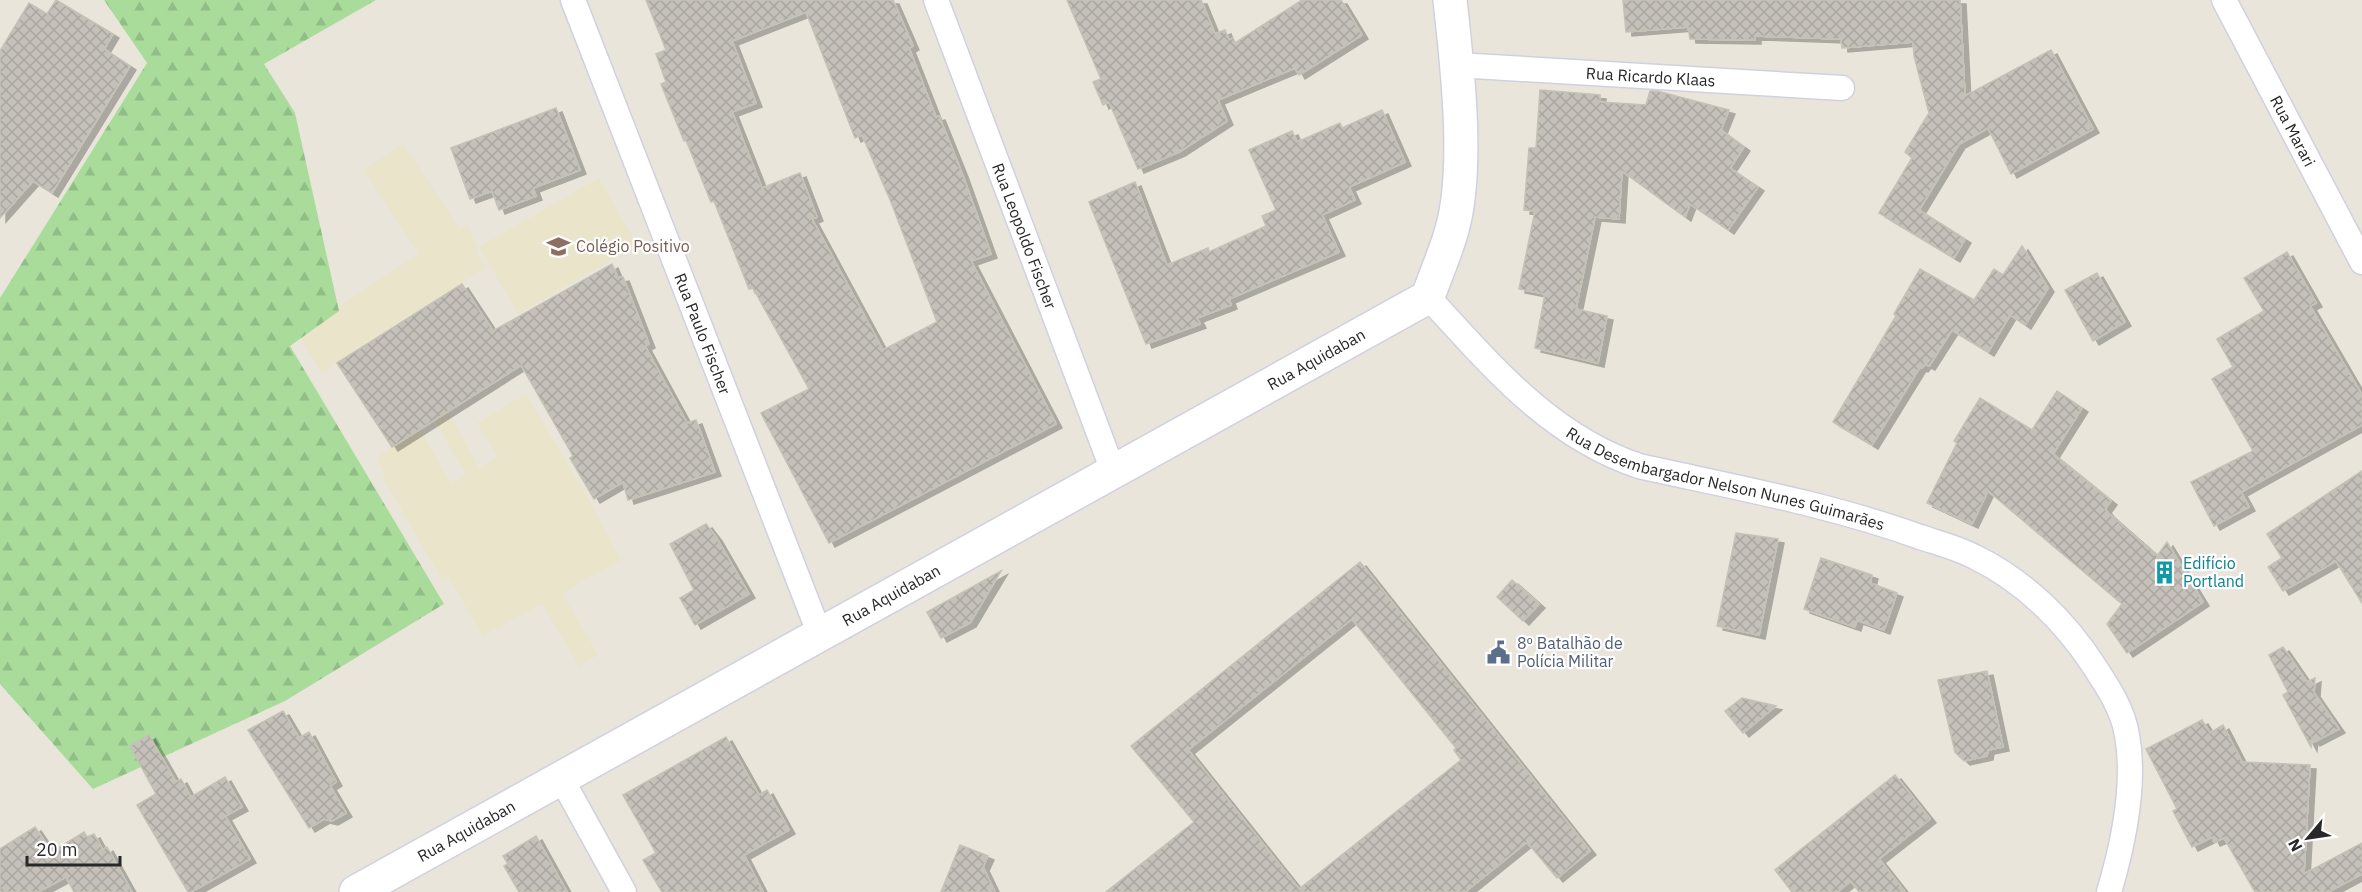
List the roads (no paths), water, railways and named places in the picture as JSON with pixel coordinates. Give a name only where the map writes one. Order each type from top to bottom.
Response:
[{"type":"street","name":"Rua Paulo Fischer","points":[[573,0],[819,635]]},
{"type":"street","name":"Rua Leopoldo Fischer","points":[[936,0],[1113,471]]},
{"type":"street","points":[[1428,297],[1452,231],[1460,172],[1457,65],[1450,0]]},
{"type":"street","name":"Rua Marari","points":[[2224,0],[2362,262]]},
{"type":"street","name":"Rua Ricardo Klaas","points":[[1457,65],[1842,88]]},
{"type":"street","name":"Rua Aquidaban","points":[[356,892],[1428,297]]},
{"type":"street","name":"Rua Desembargador Nelson Nunes Guimarães","points":[[1428,297],[1534,406],[1573,435],[1611,456],[1639,466],[1850,513],[1894,528],[1975,557],[2016,583],[2047,607],[2082,646],[2119,708],[2127,735],[2129,771],[2127,803],[2109,892]]},
{"type":"street","points":[[561,778],[624,892]]},
{"type":"place","name":"Colégio Positivo","points":[[558,246]]},
{"type":"place","name":"Edifício Portland","points":[[2165,572]]},
{"type":"place","name":"8º Batalhão de Polícia Militar","points":[[1499,652]]}]
